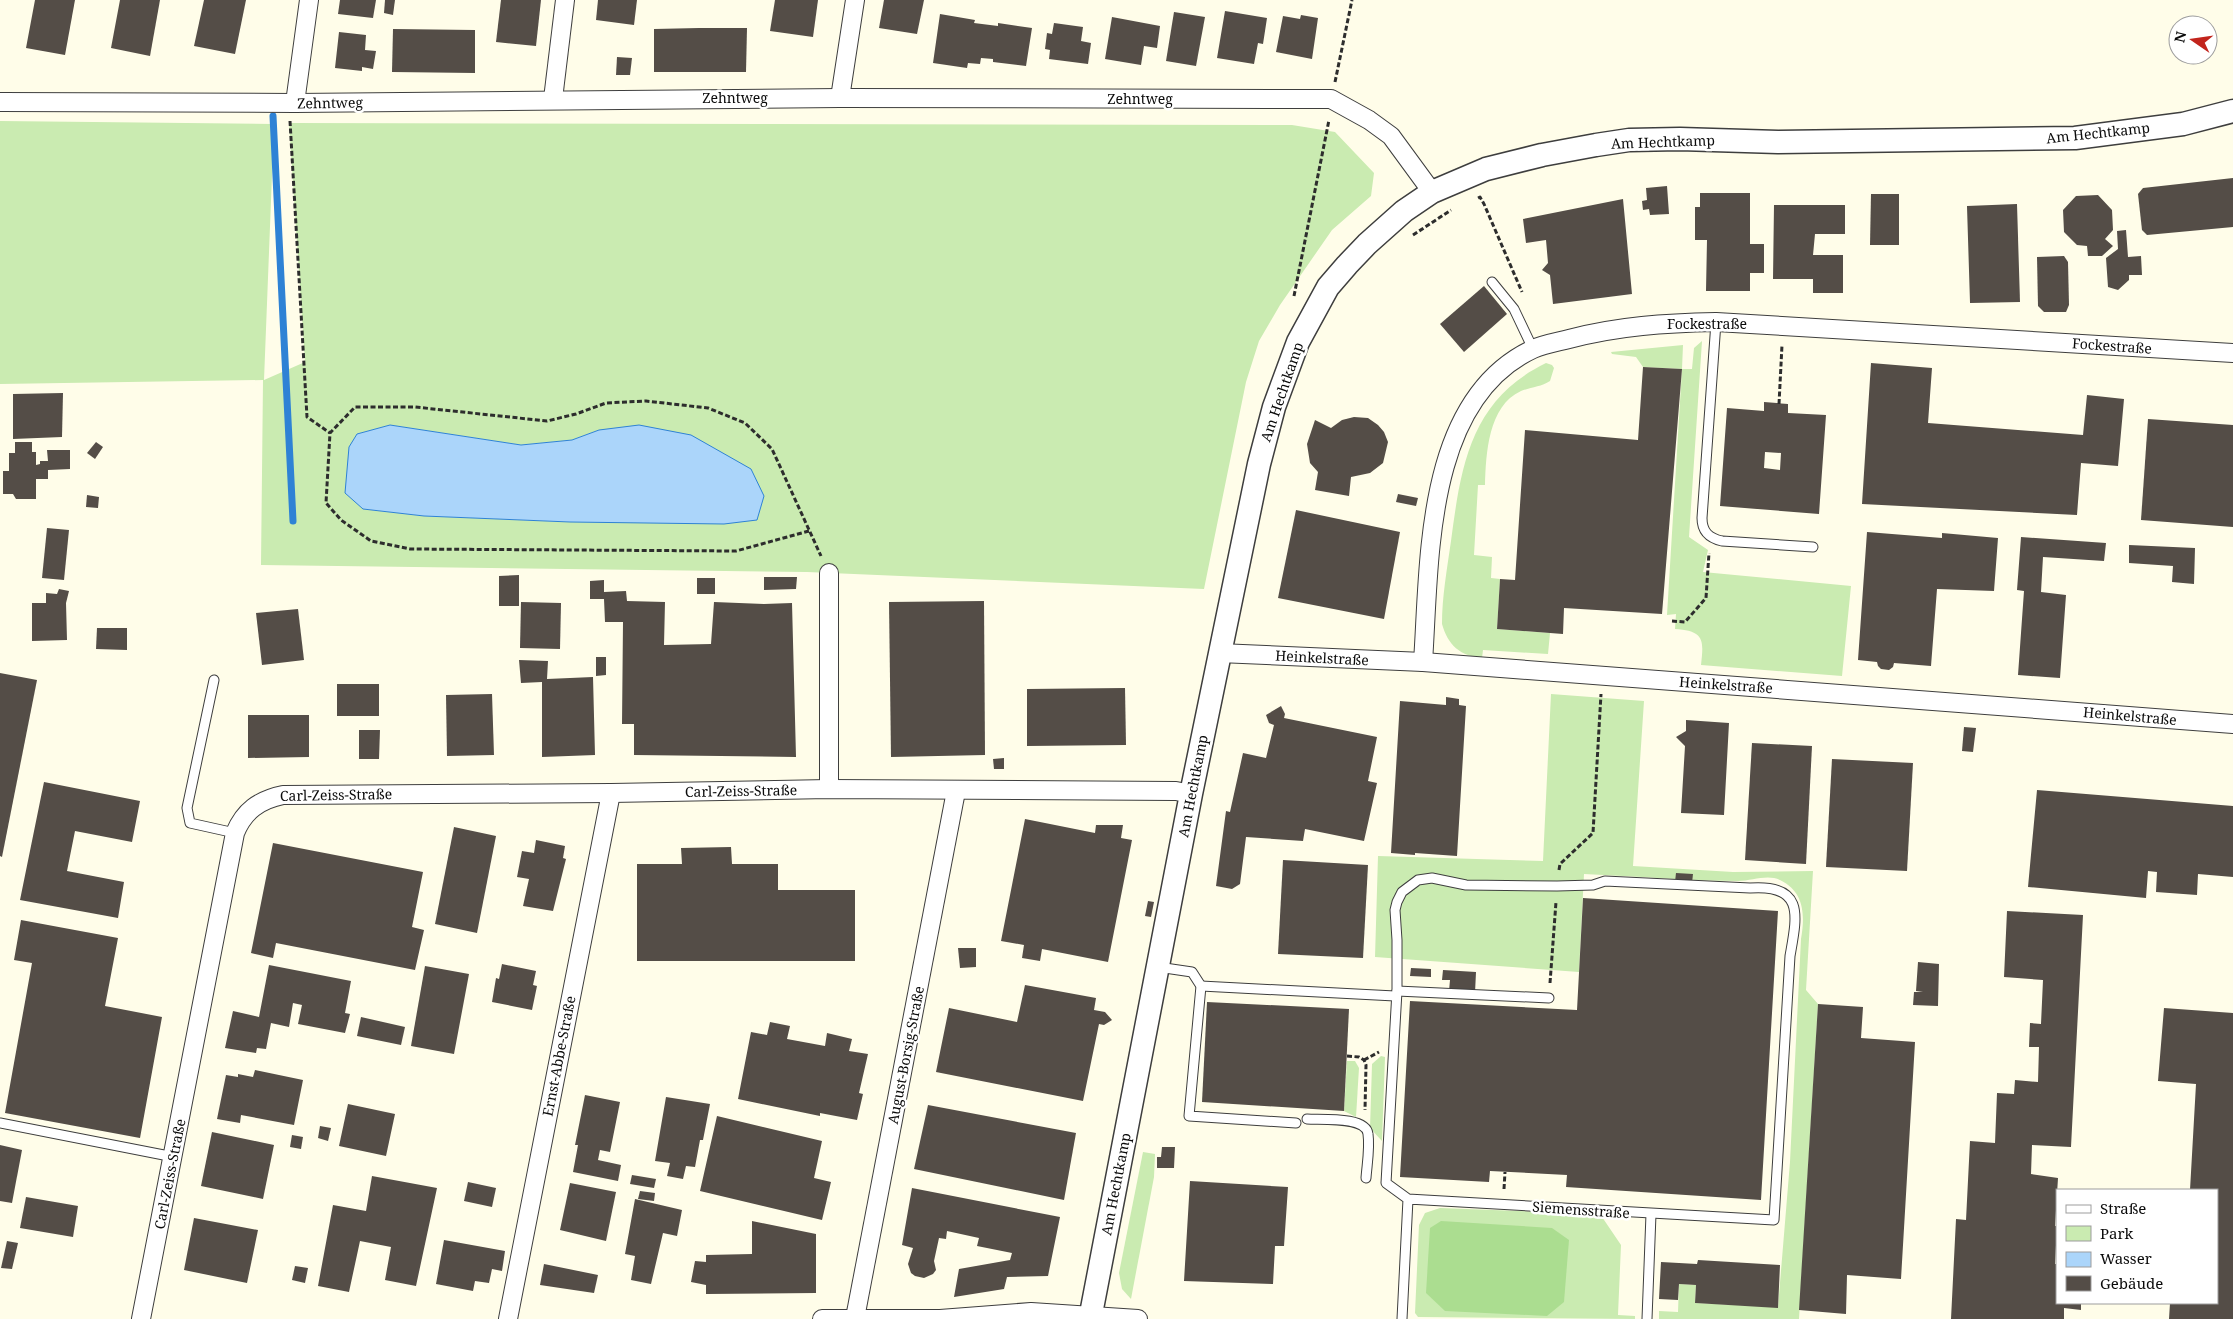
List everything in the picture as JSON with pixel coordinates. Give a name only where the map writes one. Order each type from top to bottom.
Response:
[{"type":"street","points":[[294,103],[309,0]]},
{"type":"street","points":[[554,99],[565,0]]},
{"type":"street","points":[[840,98],[855,0]]},
{"type":"street","name":"Zehntweg","points":[[0,102],[294,103],[554,99],[840,98],[1331,100],[1369,120],[1391,136],[1432,192]]},
{"type":"street","name":"Am Hechtkamp","points":[[1090,1318],[1191,794],[1261,456],[1274,407],[1298,342],[1328,287],[1347,265],[1404,211],[1432,192],[1486,169],[1509,162],[1629,140],[1680,139],[1778,142],[2075,138],[2184,124],[2233,110]]},
{"type":"street","name":"Fockestraße","points":[[1422,662],[1435,511],[1449,453],[1473,401],[1491,379],[1533,349],[1587,334],[1622,328],[1661,324],[1716,322],[1783,324],[2233,353]]},
{"type":"street","points":[[829,573],[829,789]]},
{"type":"street","name":"Heinkelstraße","points":[[1219,653],[1422,662],[2233,724]]},
{"type":"street","name":"Carl-Zeiss-Straße","points":[[141,1319],[174,1157],[235,833],[239,822],[253,806],[261,801],[283,795],[611,794],[829,789],[1167,791],[1191,794]]},
{"type":"street","name":"August-Borsig-Straße","points":[[855,1318],[956,791]]},
{"type":"street","name":"Ernst-Abbe-Straße","points":[[508,1319],[611,794]]},
{"type":"street","points":[[822,1319],[940,1319],[1031,1312],[1090,1318],[1138,1319]]},
{"type":"lane","points":[[1492,282],[1514,309],[1533,349]]},
{"type":"lane","points":[[1716,322],[1702,518],[1703,528],[1711,538],[1722,541],[1813,547]]},
{"type":"lane","points":[[214,680],[187,808],[190,823],[235,833]]},
{"type":"lane","points":[[1402,1319],[1408,1199],[1386,1183],[1396,993],[1397,925],[1395,910],[1397,902],[1402,892],[1411,884],[1418,880],[1432,878],[1466,885],[1557,886]]},
{"type":"lane","name":"Siemensstraße","points":[[1408,1199],[1774,1220],[1790,956],[1796,918],[1794,904],[1786,894],[1776,888],[1764,887],[1750,888],[1605,881],[1592,885],[1557,886]]},
{"type":"lane","points":[[1158,966],[1192,972],[1201,986],[1189,1116],[1296,1123]]},
{"type":"lane","points":[[1201,986],[1549,998]]},
{"type":"lane","points":[[1307,1119],[1354,1122],[1363,1126],[1368,1133],[1366,1178]]},
{"type":"lane","points":[[0,1122],[174,1157]]},
{"type":"lane","points":[[1647,1319],[1651,1214]]},
{"type":"path","points":[[1294,296],[1352,0]]},
{"type":"path","points":[[294,103],[289,123],[307,417],[330,433]]},
{"type":"path","points":[[1473,200],[1480,197],[1526,301]]},
{"type":"path","points":[[1412,236],[1457,206]]},
{"type":"path","points":[[1779,404],[1783,324]]},
{"type":"path","points":[[809,531],[736,551],[410,549],[371,541],[341,520],[326,503],[330,433],[355,407],[415,407],[547,421],[576,414],[606,403],[646,401],[708,408],[746,423],[772,449],[829,573]]},
{"type":"path","points":[[1672,621],[1685,622],[1706,598],[1711,538]]},
{"type":"path","points":[[1549,998],[1560,864],[1593,833],[1604,676]]},
{"type":"path","points":[[1347,1056],[1359,1057],[1364,1060],[1366,1065],[1363,1126]]},
{"type":"green space","points":[[0,121],[274,124],[264,380],[305,362],[289,123],[1292,125],[1335,132],[1374,173],[1371,196],[1332,230],[1280,305],[1259,341],[1246,382],[1204,589],[807,572],[261,565],[263,380],[0,384]],"holes":[[[390,425],[521,445],[572,440],[599,430],[570,522],[424,516],[363,509],[357,434]]]},
{"type":"green space","points":[[1702,341],[1689,537],[1708,550],[1703,572],[1851,586],[1842,676],[1701,665],[1702,643],[1700,638],[1692,632],[1675,629],[1676,614],[1667,615],[1682,369],[1692,369],[1694,348]]},
{"type":"green space","points":[[1683,345],[1682,369],[1643,367],[1636,357],[1612,354],[1611,352]]},
{"type":"green space","points":[[1546,363],[1554,368],[1550,381],[1521,391],[1510,398],[1495,419],[1486,459],[1485,485],[1478,485],[1474,555],[1492,557],[1491,578],[1500,579],[1497,629],[1550,633],[1548,654],[1483,650],[1482,658],[1474,657],[1461,652],[1451,643],[1442,624],[1444,593],[1455,513],[1465,461],[1485,416],[1500,396],[1521,378]]},
{"type":"green space","points":[[1551,694],[1644,701],[1633,866],[1733,872],[1813,871],[1806,990],[1818,1004],[1799,1319],[1659,1319],[1659,1311],[1678,1312],[1679,1284],[1696,1285],[1695,1303],[1778,1307],[1790,1162],[1803,922],[1799,898],[1788,885],[1775,878],[1719,881],[1584,874],[1579,972],[1375,957],[1378,856],[1543,861]]},
{"type":"green space","points":[[1381,1056],[1385,1057],[1382,1141],[1370,1128],[1372,1064]]},
{"type":"green space","points":[[1347,1061],[1355,1061],[1359,1068],[1356,1117],[1344,1111]]},
{"type":"green space","points":[[1143,1152],[1155,1154],[1154,1177],[1131,1299],[1122,1289],[1119,1273]]},
{"type":"green space","points":[[1440,1208],[1600,1214],[1621,1245],[1618,1315],[1635,1316],[1635,1319],[1418,1317],[1415,1313],[1419,1225],[1425,1213]]},
{"type":"green space","points":[[1441,1221],[1552,1228],[1569,1240],[1564,1302],[1547,1316],[1445,1311],[1426,1293],[1430,1228]]},
{"type":"water","points":[[390,425],[521,445],[572,440],[599,430],[639,425],[691,435],[751,469],[764,496],[757,520],[724,524],[570,522],[424,516],[363,509],[345,493],[349,447],[357,434]]},
{"type":"building","points":[[35,0],[75,0],[65,55],[26,48]]},
{"type":"building","points":[[120,0],[160,0],[150,56],[111,48]]},
{"type":"building","points":[[204,0],[246,0],[235,54],[194,46]]},
{"type":"building","points":[[340,0],[376,0],[373,18],[338,14]]},
{"type":"building","points":[[385,0],[395,0],[393,15],[384,13]]},
{"type":"building","points":[[501,0],[541,0],[536,46],[496,42]]},
{"type":"building","points":[[598,0],[637,0],[634,25],[596,20]]},
{"type":"building","points":[[775,0],[818,0],[813,37],[770,31]]},
{"type":"building","points":[[884,0],[924,0],[917,34],[879,28]]},
{"type":"building","points":[[1225,11],[1267,18],[1263,44],[1258,43],[1254,64],[1217,58]]},
{"type":"building","points":[[1174,12],[1205,17],[1196,66],[1166,61]]},
{"type":"building","points":[[940,14],[975,20],[974,23],[998,26],[998,23],[1032,28],[1026,66],[993,62],[993,59],[981,58],[980,64],[968,63],[967,68],[933,63]]},
{"type":"building","points":[[1301,15],[1318,18],[1312,59],[1276,52],[1283,16],[1300,19]]},
{"type":"building","points":[[1112,17],[1160,26],[1157,48],[1144,46],[1141,65],[1105,59]]},
{"type":"building","points":[[1054,23],[1083,27],[1081,41],[1091,43],[1088,64],[1049,59],[1050,50],[1045,49],[1047,33],[1052,34]]},
{"type":"building","points":[[747,28],[746,72],[654,72],[654,29]]},
{"type":"building","points":[[393,29],[475,30],[475,73],[392,72]]},
{"type":"building","points":[[339,32],[366,35],[365,50],[376,51],[373,69],[362,67],[362,71],[335,68]]},
{"type":"building","points":[[617,57],[632,58],[630,75],[616,75]]},
{"type":"building","points":[[2233,178],[2233,227],[2147,235],[2142,230],[2138,194],[2143,188]]},
{"type":"building","points":[[1667,186],[1669,214],[1650,215],[1649,209],[1643,210],[1642,201],[1647,200],[1646,188]]},
{"type":"building","points":[[1700,193],[1750,193],[1750,244],[1764,244],[1764,273],[1750,273],[1750,291],[1706,291],[1707,240],[1695,240],[1695,207],[1700,207]]},
{"type":"building","points":[[1871,194],[1899,194],[1899,245],[1870,245]]},
{"type":"building","points":[[2098,195],[2112,210],[2113,230],[2105,239],[2113,246],[2102,256],[2088,256],[2087,246],[2077,245],[2064,232],[2063,210],[2076,196]]},
{"type":"building","points":[[1623,199],[1632,294],[1553,304],[1550,275],[1542,270],[1548,263],[1546,240],[1526,243],[1523,219]]},
{"type":"building","points":[[2017,204],[2020,302],[1970,303],[1967,206]]},
{"type":"building","points":[[1774,205],[1845,205],[1845,234],[1815,234],[1813,255],[1843,255],[1843,293],[1813,293],[1813,279],[1773,279]]},
{"type":"building","points":[[2126,230],[2128,257],[2141,256],[2142,275],[2129,275],[2129,280],[2118,290],[2108,287],[2106,258],[2118,249],[2117,231]]},
{"type":"building","points":[[2064,256],[2068,262],[2069,305],[2066,312],[2044,312],[2038,306],[2037,257]]},
{"type":"building","points":[[1484,286],[1507,314],[1464,352],[1440,324]]},
{"type":"building","points":[[1871,363],[1932,368],[1928,423],[2083,435],[2087,395],[2124,399],[2118,466],[2081,463],[2077,515],[1862,504]]},
{"type":"building","points":[[1643,367],[1682,369],[1662,614],[1564,608],[1563,634],[1497,629],[1500,579],[1515,580],[1525,430],[1638,440]]},
{"type":"building","points":[[63,393],[62,437],[13,439],[13,394]]},
{"type":"building","points":[[1764,402],[1788,404],[1788,413],[1826,415],[1819,514],[1720,506],[1727,408],[1764,411]],"holes":[[[1765,452],[1781,453],[1780,470],[1764,468]]]},
{"type":"building","points":[[1354,417],[1368,418],[1384,432],[1388,442],[1383,463],[1370,473],[1351,477],[1349,496],[1315,490],[1318,472],[1310,463],[1307,444],[1315,420],[1331,428],[1342,420]]},
{"type":"building","points":[[2148,419],[2233,425],[2233,527],[2141,520]]},
{"type":"building","points":[[15,442],[32,442],[32,452],[36,452],[36,465],[40,464],[40,461],[48,461],[47,450],[70,450],[70,469],[48,470],[48,479],[36,479],[36,499],[16,499],[13,494],[3,494],[3,471],[9,471],[9,453],[15,453]]},
{"type":"building","points":[[96,442],[103,447],[95,459],[87,453]]},
{"type":"building","points":[[1398,494],[1418,498],[1416,506],[1396,502]]},
{"type":"building","points":[[87,495],[99,497],[98,508],[86,507]]},
{"type":"building","points":[[1296,510],[1400,532],[1384,619],[1278,598]]},
{"type":"building","points":[[47,528],[69,530],[64,580],[42,578]]},
{"type":"building","points":[[1867,532],[1942,538],[1942,533],[1998,538],[1994,591],[1937,589],[1931,666],[1894,663],[1893,667],[1889,670],[1881,669],[1877,662],[1858,660]]},
{"type":"building","points":[[2021,537],[2106,543],[2104,561],[2043,557],[2041,592],[2066,595],[2060,678],[2018,675],[2024,591],[2017,590]]},
{"type":"building","points":[[2129,545],[2195,548],[2194,584],[2172,582],[2173,566],[2129,563]]},
{"type":"building","points":[[519,575],[519,606],[499,606],[499,576]]},
{"type":"building","points":[[764,577],[797,577],[796,589],[764,590]]},
{"type":"building","points":[[697,578],[715,578],[715,594],[697,594]]},
{"type":"building","points":[[604,580],[604,592],[626,591],[627,601],[665,602],[664,645],[711,644],[714,602],[792,603],[796,757],[634,755],[634,724],[622,724],[623,622],[605,622],[604,599],[590,599],[590,581]]},
{"type":"building","points":[[59,589],[69,591],[66,603],[67,640],[32,641],[32,603],[46,603],[46,593],[57,594]]},
{"type":"building","points":[[984,601],[985,755],[891,757],[889,602]]},
{"type":"building","points":[[521,602],[561,603],[560,649],[520,648]]},
{"type":"building","points":[[298,609],[304,660],[262,665],[256,613]]},
{"type":"building","points":[[97,628],[127,628],[127,650],[96,649]]},
{"type":"building","points":[[596,657],[606,657],[606,675],[596,676]]},
{"type":"building","points":[[519,660],[548,661],[547,679],[593,677],[595,755],[542,757],[542,682],[521,683]]},
{"type":"building","points":[[0,673],[37,680],[2,857],[0,856]]},
{"type":"building","points":[[337,684],[379,684],[379,716],[337,716]]},
{"type":"building","points":[[1125,688],[1126,745],[1027,746],[1027,689]]},
{"type":"building","points":[[492,694],[494,755],[447,756],[446,695]]},
{"type":"building","points":[[1446,697],[1459,699],[1459,705],[1466,706],[1457,856],[1391,853],[1400,701],[1446,705]]},
{"type":"building","points":[[1281,706],[1285,714],[1284,718],[1377,737],[1368,781],[1377,783],[1364,841],[1305,829],[1303,841],[1246,837],[1240,884],[1232,889],[1216,886],[1226,811],[1230,812],[1243,753],[1266,758],[1274,725],[1269,723],[1266,715]]},
{"type":"building","points":[[248,715],[309,715],[309,757],[248,758]]},
{"type":"building","points":[[1686,720],[1729,723],[1724,815],[1681,813],[1685,746],[1676,737],[1686,731]]},
{"type":"building","points":[[1964,727],[1976,728],[1973,752],[1962,751]]},
{"type":"building","points":[[359,730],[380,730],[379,759],[359,759]]},
{"type":"building","points":[[1752,743],[1812,746],[1806,864],[1745,860]]},
{"type":"building","points":[[1004,758],[1004,769],[994,769],[993,759]]},
{"type":"building","points":[[1832,759],[1913,763],[1907,871],[1826,867]]},
{"type":"building","points":[[44,782],[140,801],[132,842],[75,831],[67,871],[124,882],[118,918],[20,900]]},
{"type":"building","points":[[2037,790],[2233,806],[2233,877],[2198,874],[2197,895],[2156,892],[2157,872],[2148,871],[2146,898],[2028,887]]},
{"type":"building","points":[[1025,819],[1095,833],[1096,825],[1123,825],[1121,838],[1132,840],[1108,962],[1042,949],[1040,961],[1022,958],[1024,945],[1001,941]]},
{"type":"building","points":[[454,827],[496,836],[477,933],[435,924]]},
{"type":"building","points":[[536,840],[565,846],[563,858],[566,859],[553,911],[523,906],[529,879],[517,877],[522,851],[534,853]]},
{"type":"building","points":[[273,843],[423,872],[412,927],[424,930],[415,970],[276,943],[273,958],[251,953]]},
{"type":"building","points":[[731,847],[732,864],[778,864],[778,890],[855,890],[855,961],[637,961],[637,864],[682,864],[681,848]]},
{"type":"building","points":[[1283,860],[1368,865],[1363,958],[1278,954]]},
{"type":"building","points":[[1676,873],[1693,874],[1692,883],[1675,882]]},
{"type":"building","points":[[1583,898],[1778,911],[1761,1200],[1566,1187],[1567,1175],[1490,1171],[1489,1182],[1400,1177],[1410,1001],[1577,1010]]},
{"type":"building","points":[[1148,901],[1154,902],[1151,917],[1145,916]]},
{"type":"building","points":[[2007,911],[2083,915],[2071,1147],[2032,1145],[2031,1174],[2058,1178],[2055,1226],[2056,1304],[2081,1304],[2081,1310],[2064,1308],[2064,1319],[1951,1319],[1956,1219],[1966,1220],[1970,1141],[1995,1143],[1997,1093],[2014,1094],[2015,1080],[2038,1082],[2039,1047],[2029,1047],[2030,1023],[2041,1024],[2043,980],[2004,977]]},
{"type":"building","points":[[21,920],[118,938],[105,1006],[162,1017],[140,1138],[5,1113],[32,963],[14,960]]},
{"type":"building","points":[[958,948],[976,948],[976,967],[960,968]]},
{"type":"building","points":[[1918,962],[1939,964],[1938,1006],[1913,1005],[1914,992],[1923,992],[1916,991]]},
{"type":"building","points":[[502,964],[536,971],[533,985],[537,986],[532,1010],[492,1002],[496,978],[499,979]]},
{"type":"building","points":[[269,965],[351,981],[345,1013],[350,1014],[345,1033],[298,1024],[302,1005],[293,1003],[289,1027],[271,1023],[266,1049],[257,1048],[256,1053],[225,1048],[233,1011],[259,1017]]},
{"type":"building","points":[[425,966],[469,974],[454,1054],[411,1046]]},
{"type":"building","points":[[1411,968],[1431,969],[1431,977],[1410,976]]},
{"type":"building","points":[[1443,970],[1476,972],[1475,993],[1449,991],[1450,980],[1442,980]]},
{"type":"building","points":[[1025,985],[1096,998],[1094,1010],[1105,1012],[1112,1020],[1104,1025],[1099,1024],[1083,1101],[936,1072],[949,1008],[1017,1022]]},
{"type":"building","points":[[1207,1002],[1349,1009],[1344,1111],[1202,1102]]},
{"type":"building","points":[[1818,1004],[1863,1007],[1861,1038],[1915,1042],[1901,1279],[1847,1275],[1846,1314],[1799,1310]]},
{"type":"building","points":[[2164,1008],[2233,1013],[2233,1319],[2169,1319],[2170,1304],[2218,1304],[2218,1189],[2190,1189],[2196,1084],[2158,1081]]},
{"type":"building","points":[[361,1017],[405,1027],[401,1045],[357,1036]]},
{"type":"building","points":[[770,1022],[790,1026],[787,1039],[825,1046],[827,1033],[852,1039],[849,1051],[868,1054],[859,1093],[863,1094],[857,1120],[820,1113],[820,1116],[738,1099],[751,1032],[767,1035]]},
{"type":"building","points":[[255,1070],[303,1080],[294,1125],[241,1115],[240,1123],[217,1119],[226,1075],[238,1077],[238,1074],[253,1077]]},
{"type":"building","points":[[585,1095],[620,1102],[610,1152],[600,1150],[598,1160],[621,1165],[618,1181],[573,1172],[578,1145],[575,1145]]},
{"type":"building","points":[[666,1097],[710,1104],[703,1140],[700,1140],[695,1167],[686,1166],[683,1179],[667,1176],[670,1163],[655,1161]]},
{"type":"building","points":[[348,1104],[395,1114],[386,1156],[339,1146]]},
{"type":"building","points":[[928,1105],[1076,1133],[1064,1200],[914,1169]]},
{"type":"building","points":[[717,1116],[822,1141],[814,1178],[831,1182],[822,1220],[700,1191]]},
{"type":"building","points":[[320,1126],[331,1128],[328,1141],[318,1138]]},
{"type":"building","points":[[212,1132],[274,1145],[263,1199],[201,1186]]},
{"type":"building","points":[[292,1135],[303,1137],[301,1149],[290,1147]]},
{"type":"building","points":[[0,1145],[22,1150],[12,1203],[0,1201]]},
{"type":"building","points":[[1162,1147],[1175,1147],[1174,1168],[1157,1168],[1157,1157],[1161,1157]]},
{"type":"building","points":[[632,1175],[656,1179],[654,1188],[630,1184]]},
{"type":"building","points":[[372,1176],[437,1188],[416,1286],[385,1280],[391,1247],[360,1241],[349,1292],[318,1286],[333,1205],[366,1211]]},
{"type":"building","points":[[1190,1181],[1288,1187],[1284,1246],[1275,1246],[1273,1284],[1184,1281]]},
{"type":"building","points":[[468,1182],[496,1188],[492,1207],[464,1201]]},
{"type":"building","points":[[570,1183],[616,1192],[606,1241],[560,1230]]},
{"type":"building","points":[[912,1188],[1060,1217],[1048,1276],[1007,1277],[1004,1289],[954,1297],[959,1269],[1010,1260],[1012,1253],[977,1246],[979,1238],[947,1231],[946,1239],[939,1238],[934,1261],[936,1270],[933,1274],[924,1278],[915,1276],[911,1273],[908,1264],[913,1248],[902,1245]]},
{"type":"building","points":[[640,1191],[655,1193],[654,1201],[638,1199]]},
{"type":"building","points":[[26,1197],[78,1206],[73,1237],[20,1228]]},
{"type":"building","points":[[635,1199],[682,1210],[677,1236],[663,1233],[651,1284],[631,1280],[635,1256],[625,1254]]},
{"type":"building","points":[[194,1218],[258,1230],[247,1283],[184,1270]]},
{"type":"building","points":[[752,1221],[816,1234],[816,1293],[706,1294],[706,1285],[691,1282],[695,1261],[706,1262],[706,1255],[752,1254]]},
{"type":"building","points":[[444,1240],[505,1251],[502,1271],[492,1269],[489,1283],[475,1281],[473,1291],[436,1284]]},
{"type":"building","points":[[7,1241],[18,1243],[12,1269],[1,1268]]},
{"type":"building","points":[[1698,1260],[1780,1265],[1778,1308],[1695,1303],[1696,1285],[1679,1284],[1678,1300],[1659,1299],[1661,1262],[1697,1264]]},
{"type":"building","points":[[544,1264],[598,1275],[594,1293],[540,1285]]},
{"type":"building","points":[[295,1266],[308,1268],[305,1283],[292,1280]]},
{"type":"waterway","points":[[273,116],[293,521]]}]
